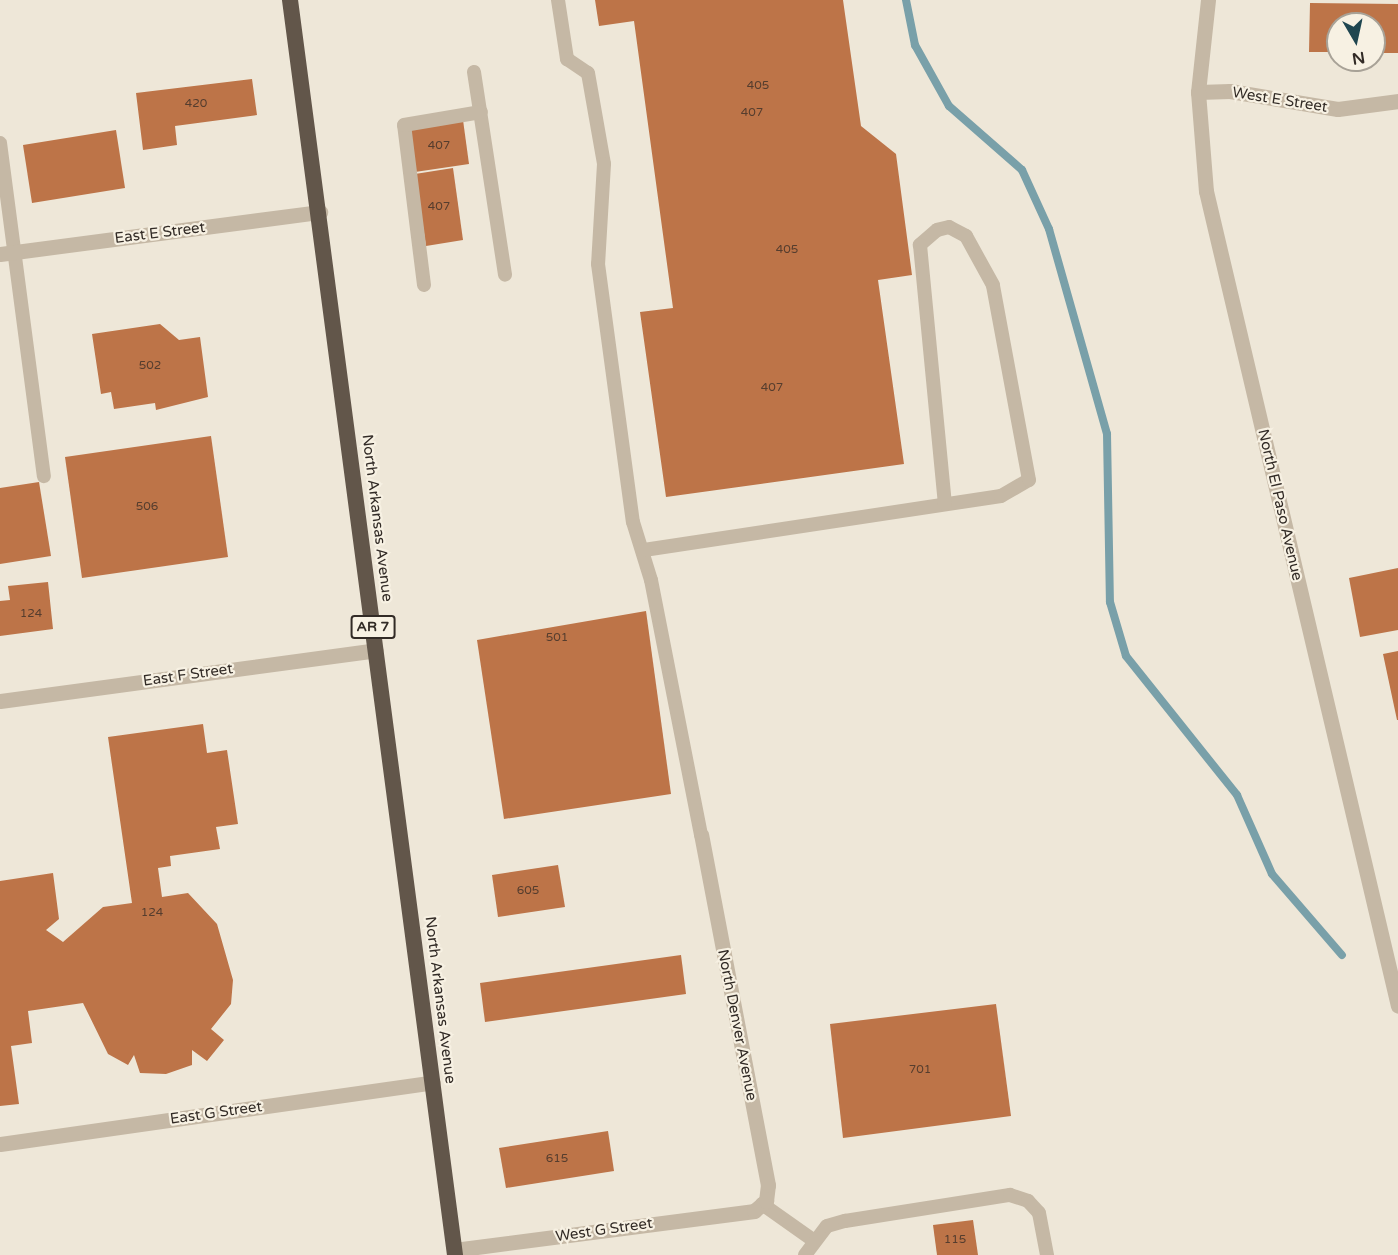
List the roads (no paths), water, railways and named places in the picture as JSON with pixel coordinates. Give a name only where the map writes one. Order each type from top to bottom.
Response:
[{"type":"highway","name":"North Arkansas Avenue","points":[[290,0],[320,212],[454,1252]]},
{"type":"street","name":"North El Paso Avenue","points":[[1208,0],[1198,92],[1206,191],[1398,1006]]},
{"type":"street","name":"West E Street","points":[[1198,92],[1230,91],[1338,109],[1398,101]]},
{"type":"street","name":"East E Street","points":[[6,253],[320,212]]},
{"type":"street","name":"East F Street","points":[[0,701],[376,650]]},
{"type":"street","name":"North Denver Avenue","points":[[701,835],[768,1185],[758,1207]]},
{"type":"street","name":"East G Street","points":[[0,1144],[433,1082]]},
{"type":"street","name":"West G Street","points":[[454,1252],[758,1207]]},
{"type":"lane","points":[[558,0],[567,59],[588,73],[604,164],[598,264],[633,522],[644,550],[701,835]]},
{"type":"lane","points":[[474,72],[505,275]]},
{"type":"lane","points":[[424,285],[404,125],[481,112]]},
{"type":"lane","points":[[0,143],[6,253],[44,476]]},
{"type":"lane","points":[[644,550],[945,504],[1017,492],[1029,480],[993,285],[966,236],[949,227],[937,230],[920,245],[945,504]]},
{"type":"lane","points":[[805,1255],[813,1239],[845,1221],[1010,1195],[1028,1201],[1039,1213],[1047,1255]]},
{"type":"lane","points":[[758,1207],[813,1239]]},
{"type":"waterway","points":[[906,0],[915,45],[949,106],[1022,170],[1049,229],[1107,434],[1110,602],[1126,656],[1237,795],[1272,874],[1342,955]]}]
